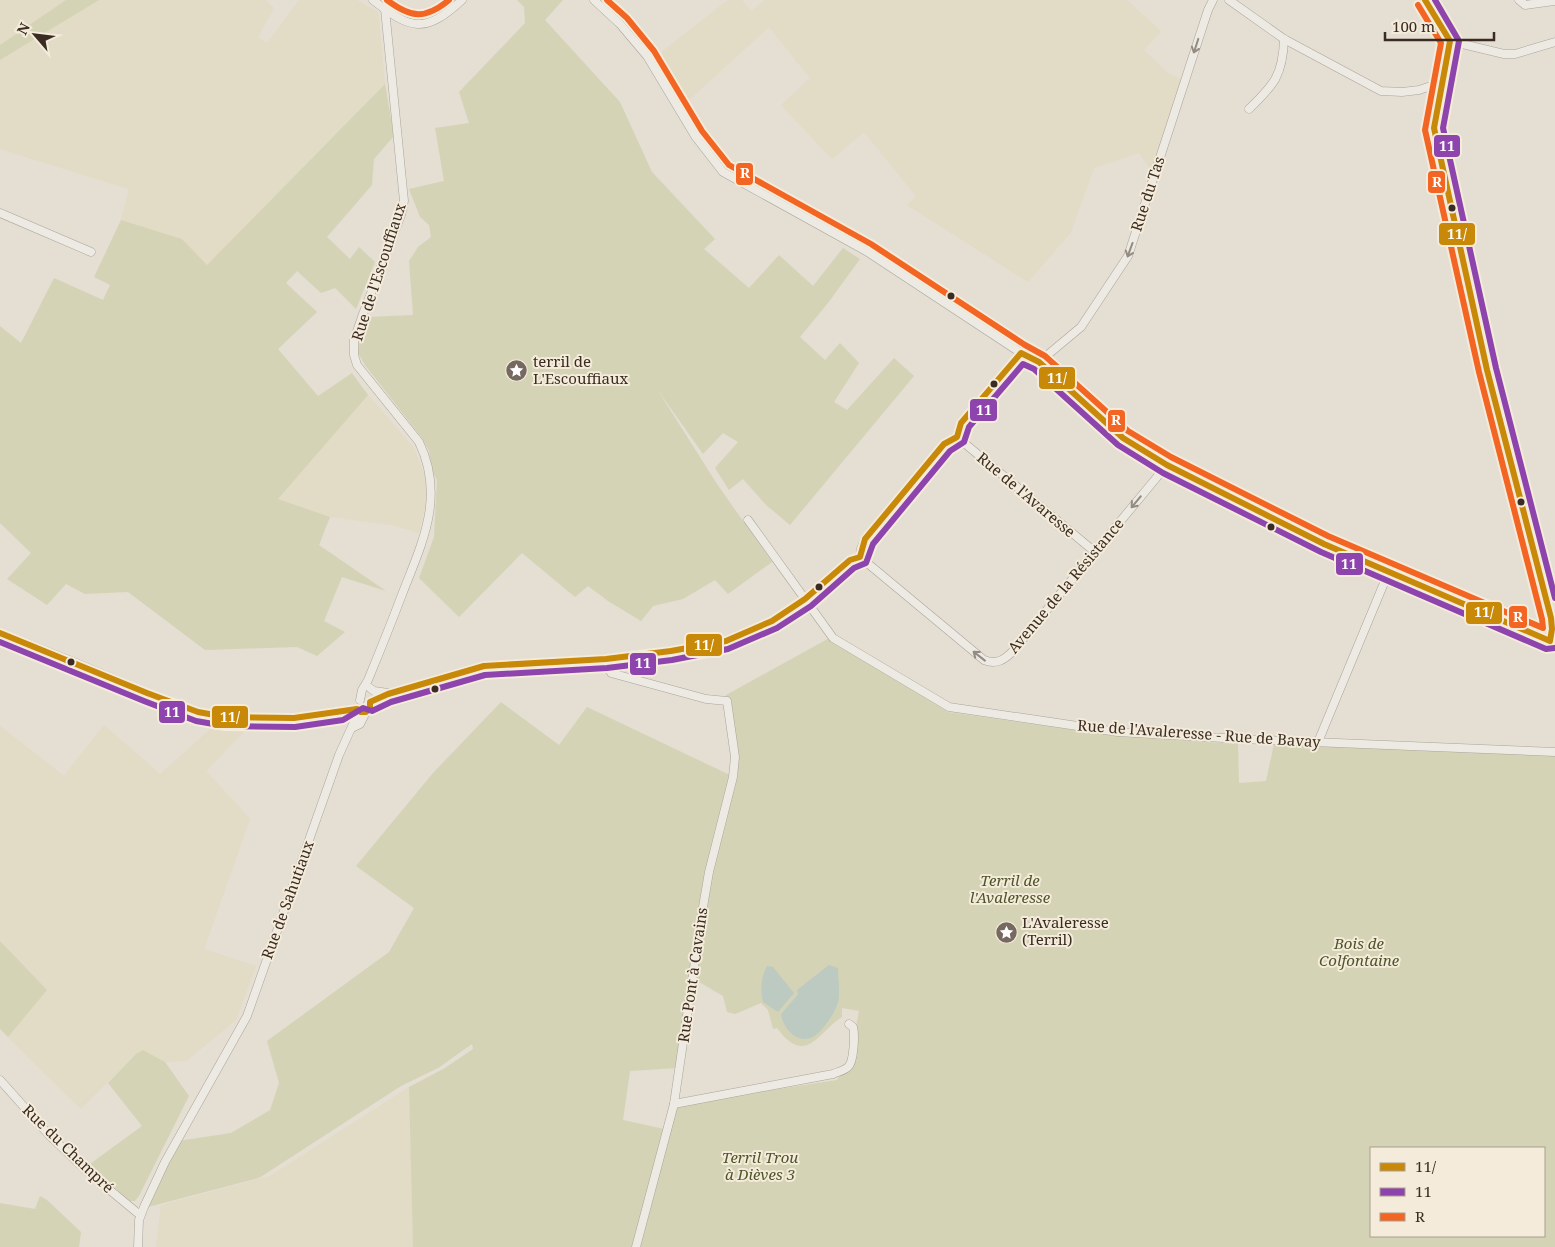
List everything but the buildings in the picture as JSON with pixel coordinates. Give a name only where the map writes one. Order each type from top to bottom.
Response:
[{"type":"street","points":[[373,0],[398,17],[411,23],[419,24],[436,21],[462,0]]},
{"type":"street","points":[[594,0],[620,24],[647,56],[695,136],[722,172],[866,251],[1021,353],[1039,362],[1123,438],[1167,465],[1324,544],[1497,617],[1553,644],[1551,618],[1487,370],[1434,128],[1440,86],[1450,41]]},
{"type":"street","name":"Rue du Tas","points":[[1039,362],[1081,327],[1128,256],[1208,10],[1213,0]]},
{"type":"street","points":[[1229,0],[1284,39],[1381,91],[1402,92],[1440,86]]},
{"type":"street","points":[[1425,0],[1450,41],[1504,54],[1515,54],[1555,42]]},
{"type":"street","points":[[1519,0],[1525,5],[1554,1]]},
{"type":"street","name":"Rue de l'Escouffiaux","points":[[362,705],[362,690],[369,684],[427,529],[431,494],[430,474],[419,442],[357,365],[354,355],[354,340],[362,314],[401,215],[404,201],[385,9]]},
{"type":"street","points":[[1249,109],[1267,92],[1275,80],[1284,58],[1284,39]]},
{"type":"street","points":[[0,213],[91,252]]},
{"type":"street","points":[[0,633],[198,712],[226,717],[294,718],[328,714],[362,705],[390,693],[484,666],[606,658],[671,651],[726,641],[772,621],[806,599],[850,560],[860,557],[865,539],[944,444],[957,437],[961,424],[1021,353]]},
{"type":"street","name":"Rue de l'Avaresse","points":[[957,437],[1095,552]]},
{"type":"street","name":"Avenue de la Résistance","points":[[860,557],[990,663],[1005,658],[1012,652],[1167,465]]},
{"type":"street","points":[[748,520],[806,599]]},
{"type":"street","points":[[1318,742],[1389,571]]},
{"type":"street","name":"Rue de l'Avaleresse - Rue de Bavay","points":[[806,599],[832,638],[949,707],[1118,732],[1555,752]]},
{"type":"street","name":"Rue Pont à Cavains","points":[[606,658],[612,672],[706,699],[727,701],[735,764],[708,880],[674,1104],[636,1247]]},
{"type":"street","points":[[369,684],[374,691],[390,693]]},
{"type":"street","name":"Rue de Sahutiaux","points":[[140,1216],[165,1162],[247,1016],[339,755],[353,726],[360,724],[362,705]]},
{"type":"street","points":[[341,710],[353,726]]},
{"type":"street","points":[[674,1104],[834,1074],[848,1067],[852,1060],[854,1032],[853,1027],[848,1024]]},
{"type":"street","name":"Rue du Champré","points":[[0,1080],[50,1136],[88,1172],[140,1216]]},
{"type":"street","points":[[138,1247],[140,1216]]},
{"type":"shaded area","points":[[0,0],[66,0],[0,45]]},
{"type":"shaded area","points":[[99,0],[266,0],[274,8],[258,37],[267,43],[299,0],[357,0],[378,12],[385,84],[207,265],[182,239],[121,220],[129,189],[0,149],[0,60]]},
{"type":"shaded area","points":[[728,0],[742,0],[751,11],[765,0],[1127,0],[1161,31],[1144,50],[1168,73],[1185,81],[1152,171],[1139,153],[1094,168],[1071,232],[1028,282],[907,205],[916,196],[864,132],[832,159],[781,105],[810,78],[769,27],[689,100],[659,54]]},
{"type":"shaded area","points":[[368,395],[414,448],[425,477],[427,498],[419,533],[392,525],[330,517],[277,499]]},
{"type":"shaded area","points":[[217,723],[248,727],[206,771],[250,819],[204,949],[256,966],[236,1020],[186,1061],[165,1062],[143,1050],[136,1054],[81,1109],[8,1037],[47,990],[0,941],[0,726],[64,776],[104,725],[160,774]]},
{"type":"shaded area","points":[[829,965],[838,968],[839,997],[835,1009],[827,1023],[816,1035],[807,1039],[796,1037],[788,1030],[781,1014],[798,994],[797,990]]},
{"type":"shaded area","points":[[767,966],[773,967],[794,993],[778,1012],[763,1002],[763,975]]},
{"type":"shaded area","points":[[409,1087],[413,1247],[156,1247],[161,1205],[270,1176]]},
{"type":"green space","points":[[66,0],[99,0],[0,60],[0,45]]},
{"type":"green space","points":[[517,0],[563,0],[545,20],[620,102],[652,172],[715,239],[704,249],[749,288],[779,255],[813,286],[843,248],[860,259],[800,337],[825,360],[840,343],[859,363],[834,402],[847,410],[894,358],[914,376],[790,525],[766,505],[743,479],[729,490],[715,468],[738,442],[723,433],[703,454],[657,389],[717,484],[772,562],[728,594],[715,580],[683,599],[653,606],[641,621],[588,586],[575,597],[522,553],[459,617],[419,578],[434,537],[437,480],[432,471],[429,451],[422,438],[365,365],[358,353],[360,338],[369,317],[413,315],[409,261],[418,247],[431,237],[429,225],[420,217],[409,189],[444,181],[435,128],[469,123],[459,92],[525,23],[524,7]]},
{"type":"green space","points":[[385,84],[394,136],[374,159],[372,185],[327,237],[350,259],[359,247],[375,262],[356,309],[335,288],[321,293],[297,271],[286,283],[317,312],[278,349],[318,396],[352,373],[368,395],[278,499],[330,517],[319,545],[386,591],[342,577],[324,621],[345,632],[317,656],[297,647],[205,650],[128,592],[85,594],[66,584],[47,605],[7,579],[31,553],[0,523],[0,326],[21,343],[54,278],[103,300],[110,285],[94,277],[121,220],[182,239],[207,265]]},
{"type":"green space","name":"Bois de Colfontaine","points":[[833,636],[948,712],[1116,736],[1238,744],[1239,783],[1266,781],[1274,744],[1555,756],[1555,1247],[637,1247],[675,1105],[837,1080],[842,1072],[848,1068],[859,1011],[842,1008],[842,1017],[818,1038],[804,1046],[796,1045],[787,1039],[777,1028],[773,1029],[768,1010],[761,1003],[735,1014],[727,1012],[723,996],[694,979],[704,910],[736,761],[726,695]],"holes":[[[829,968],[838,970],[838,1004],[834,1012],[781,1014],[798,994]]]},
{"type":"green space","points":[[501,702],[559,745],[587,707],[732,776],[708,867],[677,1068],[630,1071],[623,1120],[664,1129],[633,1247],[413,1247],[409,1087],[445,1068],[473,1049],[472,1044],[438,1068],[401,1086],[259,1178],[148,1207],[178,1141],[231,1133],[270,1110],[279,1083],[267,1041],[389,952],[414,908],[356,866],[433,773]]},
{"type":"green space","points":[[0,941],[47,990],[8,1037],[0,1029]]},
{"type":"green space","points":[[143,1050],[165,1062],[189,1096],[140,1194],[135,1201],[129,1201],[90,1164],[142,1126],[108,1083],[136,1054]]},
{"type":"green space","points":[[40,1196],[47,1200],[81,1232],[79,1247],[0,1247],[0,1203],[35,1209]]},
{"type":"transit line","name":"R","points":[[387,0],[403,10],[418,14],[433,11],[449,0]]},
{"type":"transit line","name":"R","points":[[607,0],[627,18],[654,51],[702,131],[729,165],[871,244],[1025,345],[1045,356],[1128,431],[1171,457],[1328,536],[1543,628],[1479,372],[1425,130],[1441,43],[1418,5]]},
{"type":"transit line","name":"11/","points":[[0,633],[198,712],[226,717],[294,718],[357,709],[361,712],[366,712],[370,708],[370,702],[388,694],[484,666],[606,659],[671,651],[726,641],[772,621],[805,599],[850,560],[860,557],[865,539],[944,444],[957,437],[961,423],[1021,353],[1039,362],[1123,438],[1167,465],[1324,544],[1550,641],[1551,618],[1487,370],[1434,128],[1450,41],[1425,0]]},
{"type":"transit line","name":"11","points":[[1435,0],[1459,41],[1443,128],[1496,368],[1555,598]]},
{"type":"transit line","name":"11","points":[[0,642],[196,721],[225,726],[295,727],[343,720],[363,708],[372,711],[391,702],[485,675],[607,668],[672,660],[728,649],[777,628],[811,606],[854,568],[866,563],[873,544],[950,451],[964,442],[969,427],[1023,364],[1034,369],[1118,445],[1163,473],[1321,552],[1546,649],[1555,648]]},
{"type":"place","name":"terril de L'Escouffiaux","points":[[517,371]]},
{"type":"place","name":"L'Avaleresse (Terril)","points":[[1006,932]]},
{"type":"park label","name":"Terril de l'Avaleresse","points":[[1010,890]]},
{"type":"park label","name":"Terril Trou à Dièves 3","points":[[760,1166]]}]
